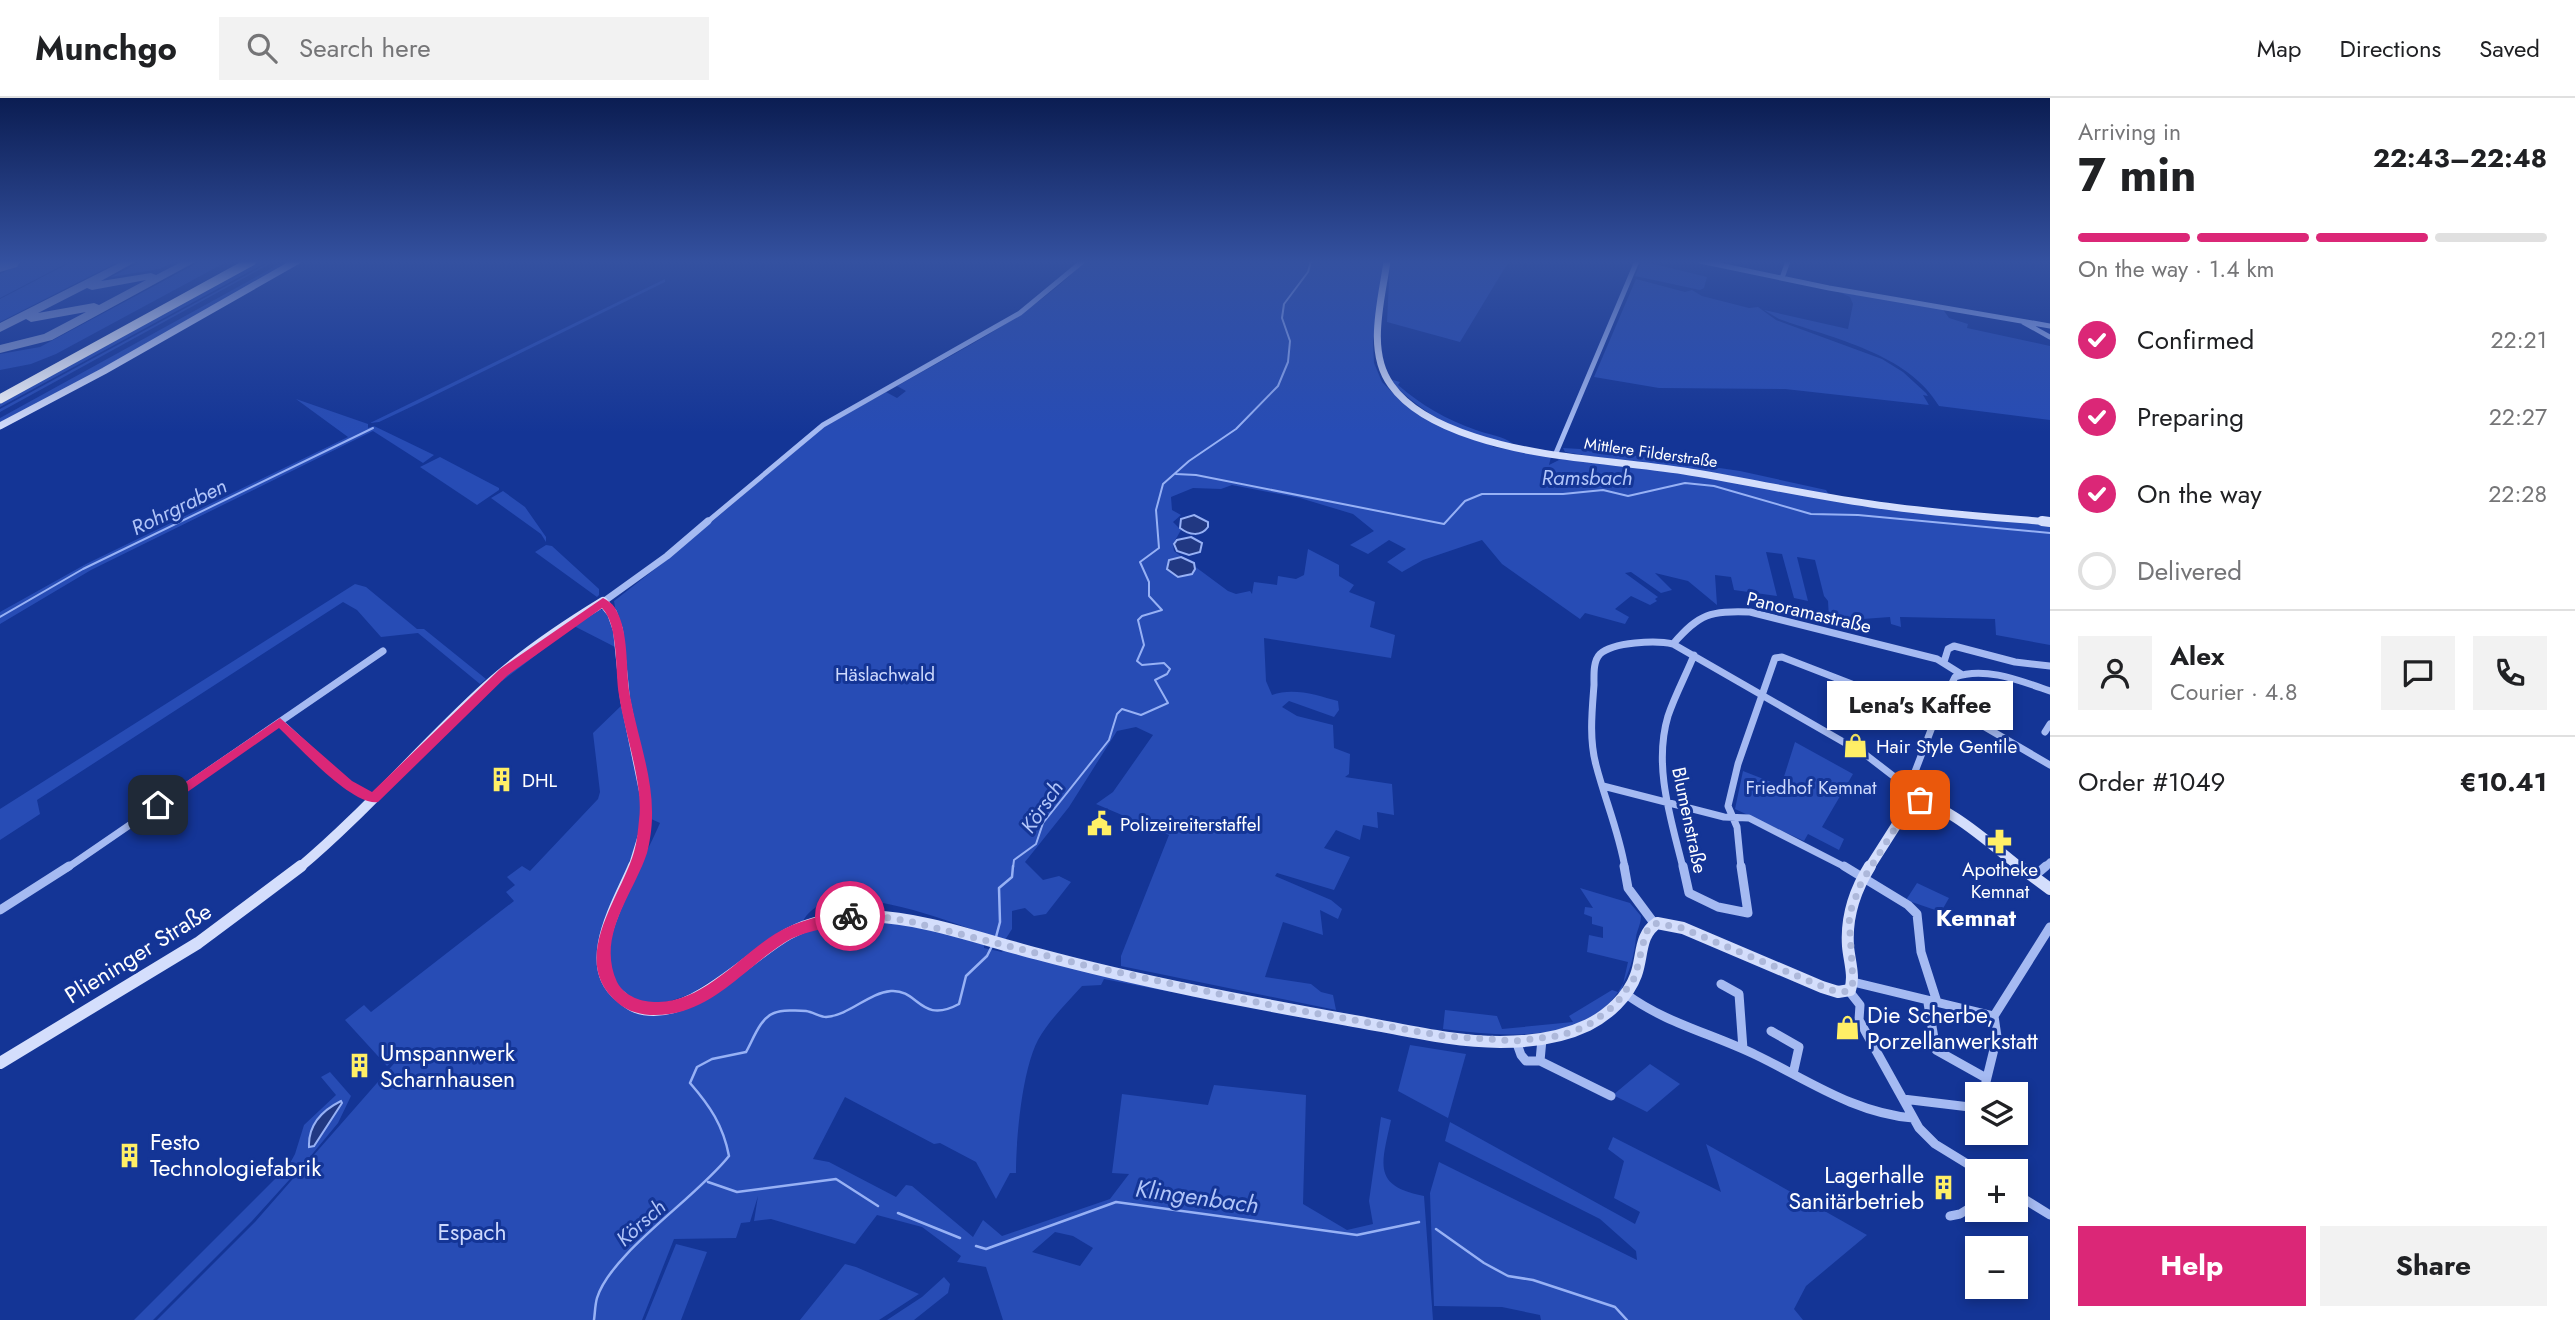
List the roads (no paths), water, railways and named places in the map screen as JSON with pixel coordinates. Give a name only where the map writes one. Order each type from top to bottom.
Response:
[{"type":"highway","points":[[0,392],[136,318]]},
{"type":"highway","points":[[0,399],[148,318]]},
{"type":"main road","points":[[0,426],[198,318]]},
{"type":"main road","name":"Mittlere Filderstraße","points":[[1381,318],[1378,354],[1383,374],[1395,391],[1424,414],[1456,430],[1491,442],[1698,473],[1871,504],[2050,523]]},
{"type":"main road","points":[[603,602],[610,609],[618,635],[624,694],[646,811],[641,852],[613,913],[604,945],[606,976],[620,997],[648,1009],[683,1005],[708,991],[781,937],[814,923],[839,918],[894,919],[1275,1006],[1478,1040],[1542,1039],[1585,1027],[1608,1012],[1626,994],[1637,971],[1646,932],[1654,923],[1682,928],[1831,990],[1851,986],[1849,918],[1864,877],[1910,804],[1915,801],[1926,802],[1942,809],[2050,889]]},
{"type":"main road","name":"Plieninger Straße","points":[[0,1063],[193,946],[294,872],[504,672],[603,602]]},
{"type":"street","points":[[603,602],[672,553],[823,425],[1009,318]]},
{"type":"street","points":[[1556,453],[1613,318]]},
{"type":"street","points":[[2013,318],[2050,326]]},
{"type":"street","points":[[2019,319],[2050,337]]},
{"type":"street","name":"Panoramastraße","points":[[1673,644],[1687,627],[1700,617],[1721,611],[1742,612],[1794,621],[1944,662],[1961,674]]},
{"type":"street","points":[[1654,923],[1628,888],[1620,839],[1595,763],[1591,732],[1594,673],[1597,657],[1610,649],[1659,642],[1673,644],[1866,755],[1905,786],[1915,801]]},
{"type":"street","points":[[1944,662],[1948,649],[1954,646],[2019,663],[2050,666]]},
{"type":"street","points":[[0,910],[35,889],[383,651]]},
{"type":"street","name":"Blumenstraße","points":[[1693,655],[1665,727],[1662,763],[1668,804],[1689,892],[1725,909],[1746,914],[1749,908],[1739,860],[1736,825],[1732,817]]},
{"type":"street","points":[[1732,817],[1728,806],[1736,769],[1775,658],[1780,656],[1937,717]]},
{"type":"street","points":[[1905,786],[1911,782],[1951,681],[1961,674],[1984,674],[2050,691]]},
{"type":"street","points":[[1942,702],[2050,765]]},
{"type":"street","points":[[280,722],[347,784],[371,797]]},
{"type":"street","points":[[2045,732],[2050,724]]},
{"type":"street","points":[[1603,786],[1668,804],[1756,821],[1864,877],[1916,912],[1932,1003],[1936,1050],[1986,1078]]},
{"type":"street","points":[[2034,877],[2050,862]]},
{"type":"street","points":[[1985,1082],[1997,1038],[1994,1016],[2050,927]]},
{"type":"street","points":[[1721,984],[1739,994],[1743,1049]]},
{"type":"street","points":[[1851,986],[1994,1016]]},
{"type":"street","points":[[1851,986],[1860,1005],[1859,1020],[1913,1118],[1929,1139],[1965,1162]]},
{"type":"street","points":[[1626,994],[1651,1012],[1743,1049],[1865,1110],[1886,1116],[1913,1118]]},
{"type":"street","points":[[1771,1031],[1799,1047],[1793,1074]]},
{"type":"street","points":[[1540,1061],[1542,1039]]},
{"type":"street","points":[[1516,1041],[1519,1056],[1524,1060],[1533,1063],[1540,1061],[1611,1096]]},
{"type":"street","points":[[1903,1099],[1965,1106]]},
{"type":"street","points":[[2028,1201],[2050,1215]]},
{"type":"street","points":[[1950,1216],[1965,1211]]},
{"type":"waterway","name":"Körsch","points":[[1013,868],[1014,860],[1036,844],[1043,823],[1109,740],[1117,714],[1122,709],[1141,715],[1168,703],[1155,680],[1167,674],[1170,669],[1164,663],[1142,665],[1137,661],[1144,645],[1138,620],[1142,616],[1162,610],[1149,596],[1149,582],[1140,562],[1159,548],[1156,510],[1163,484],[1189,461],[1236,429],[1278,386],[1288,362],[1290,341],[1282,318]]},
{"type":"waterway","name":"Rohrgraben","points":[[0,617],[83,569],[373,428]]},
{"type":"waterway","name":"Ramsbach","points":[[1176,474],[1196,475],[1444,524],[1465,501],[1482,494],[1563,494],[1603,490],[1628,496],[1685,483],[1714,486],[1811,514],[1858,515],[2050,533]]},
{"type":"waterway","name":"Körsch","points":[[996,937],[1000,922],[999,888],[1012,877],[1013,866]]},
{"type":"waterway","name":"Körsch","points":[[594,1320],[597,1298],[605,1281],[619,1263],[729,1156],[715,1116],[690,1083],[697,1067],[712,1059],[746,1052],[761,1024],[777,1012],[790,1010],[824,1017],[835,1015],[891,991],[908,995],[921,1005],[936,1011],[959,1004],[966,976],[987,956],[992,946]]},
{"type":"waterway","name":"Klingenbach","points":[[708,1182],[737,1192],[836,1179],[878,1206]]},
{"type":"waterway","name":"Klingenbach","points":[[976,1246],[986,1249],[1116,1202],[1357,1235],[1419,1222]]},
{"type":"waterway","name":"Klingenbach","points":[[898,1213],[960,1238]]},
{"type":"waterway","name":"Klingenbach","points":[[1436,1229],[1484,1263],[1508,1276],[1533,1280],[1615,1307],[1627,1320]]},
{"type":"place","name":"Hair Style Gentile","points":[[1856,746]]},
{"type":"place","name":"DHL","points":[[502,780]]},
{"type":"place","name":"Lena's Kaffee","points":[[1920,800]]},
{"type":"place","name":"Polizeireiterstaffel","points":[[1100,824]]},
{"type":"place","name":"Apotheke Kemnat","points":[[2000,841]]},
{"type":"place","name":"Die Scherbe, Porzellanwerkstatt","points":[[1847,1028]]},
{"type":"place","name":"Umspannwerk Scharnhausen","points":[[360,1066]]},
{"type":"place","name":"Festo Technologiefabrik","points":[[130,1155]]},
{"type":"place","name":"Lagerhalle Sanitärbetrieb","points":[[1944,1188]]},
{"type":"district","name":"Kemnat","points":[[1976,918]]},
{"type":"park label","name":"Häslachwald","points":[[885,674]]},
{"type":"park label","name":"Friedhof Kemnat","points":[[1811,787]]},
{"type":"park label","name":"Espach","points":[[472,1232]]}]
